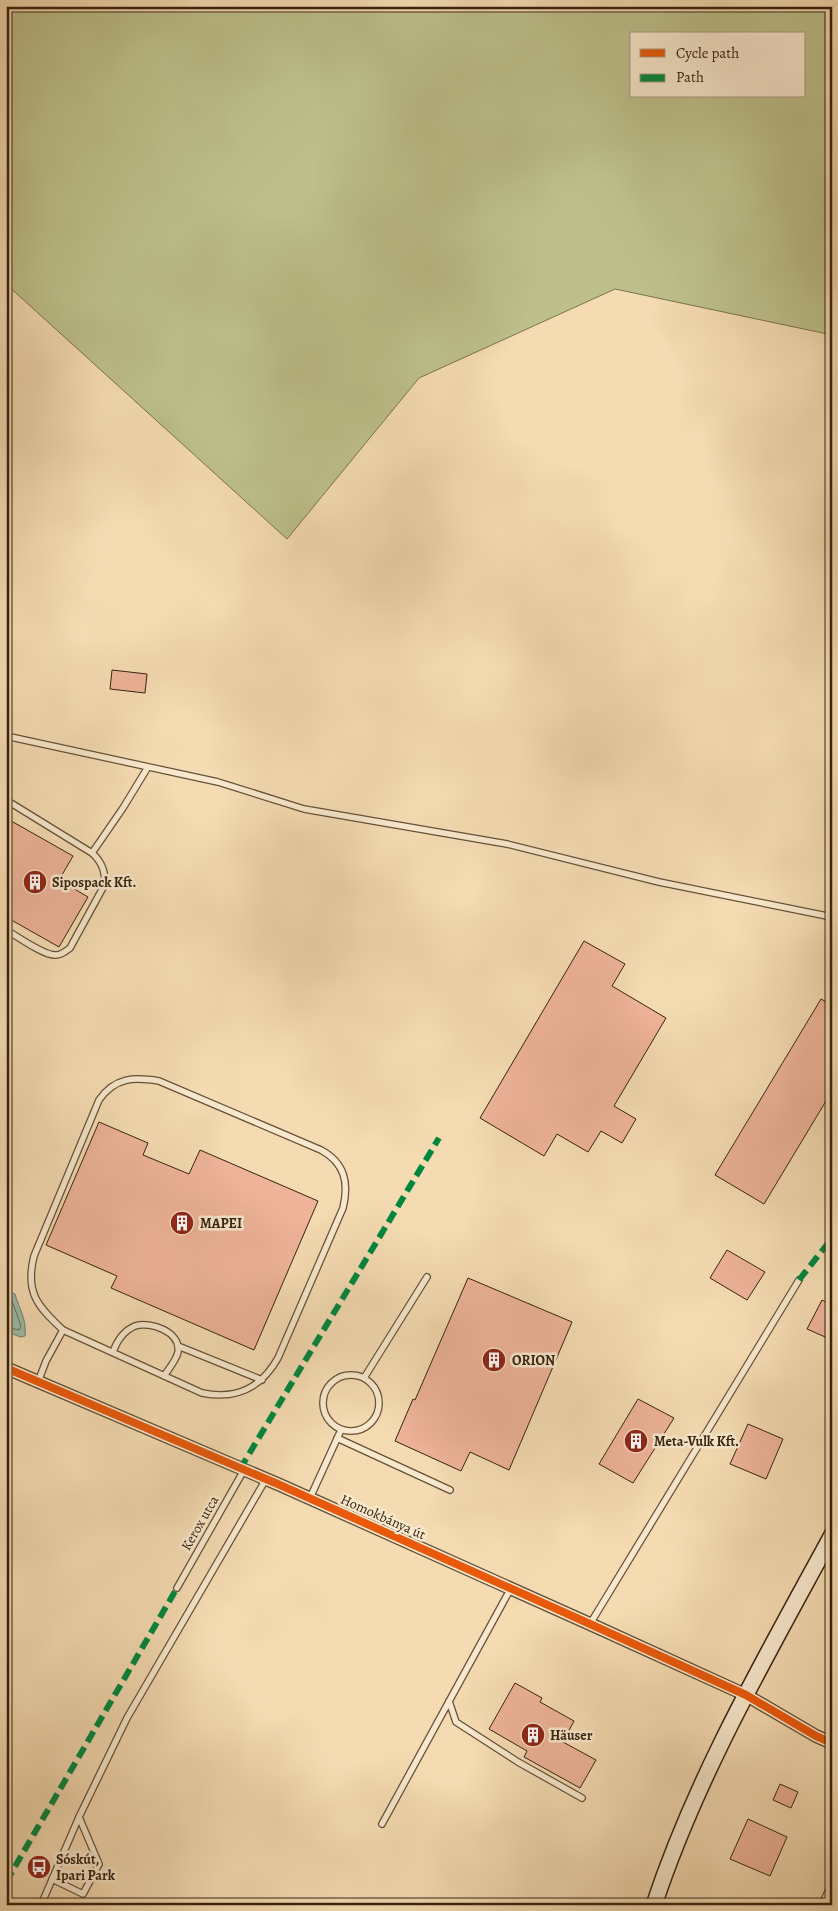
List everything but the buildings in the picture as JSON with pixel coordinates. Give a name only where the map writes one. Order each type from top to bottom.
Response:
[{"type":"main road","points":[[654,1905],[672,1854],[706,1775],[746,1695],[832,1535]]},
{"type":"street","name":"Homokbánya út","points":[[6,1368],[310,1498],[511,1588],[746,1695],[808,1732],[832,1743]]},
{"type":"lane","points":[[6,736],[218,782],[304,809],[507,844],[660,882],[832,917]]},
{"type":"lane","points":[[92,853],[148,767]]},
{"type":"lane","points":[[6,800],[92,853],[99,860],[103,868],[105,884],[70,948],[57,955],[51,955],[6,930]]},
{"type":"lane","points":[[137,1078],[159,1081],[321,1150],[338,1164],[343,1174],[347,1194],[344,1208],[278,1358],[272,1369],[262,1380],[239,1393],[216,1396],[202,1393],[63,1330],[49,1316],[37,1299],[32,1289],[30,1274],[34,1256],[99,1100],[106,1090],[127,1079],[137,1078]]},
{"type":"lane","points":[[364,1378],[427,1277]]},
{"type":"lane","points":[[590,1624],[799,1280]]},
{"type":"lane","points":[[113,1352],[117,1341],[125,1332],[134,1327],[144,1324],[168,1331],[174,1336],[178,1346],[177,1357],[164,1376]]},
{"type":"lane","points":[[38,1382],[46,1361],[63,1330]]},
{"type":"lane","points":[[178,1346],[262,1380]]},
{"type":"lane","points":[[352,1374],[364,1378],[374,1387],[378,1395],[378,1413],[373,1421],[358,1430],[341,1430],[327,1419],[323,1411],[324,1393],[328,1385],[335,1379],[343,1375],[352,1374]]},
{"type":"lane","points":[[310,1498],[341,1430]]},
{"type":"lane","points":[[337,1438],[450,1490]]},
{"type":"lane","name":"Kerox utca","points":[[177,1588],[244,1470]]},
{"type":"lane","points":[[41,1905],[79,1816],[126,1718],[266,1479]]},
{"type":"lane","points":[[382,1824],[511,1588]]},
{"type":"lane","points":[[449,1701],[456,1722],[518,1762],[582,1798]]},
{"type":"lane","points":[[52,1879],[83,1894],[99,1864],[79,1816]]},
{"type":"lane","points":[[822,1905],[832,1883]]},
{"type":"green space","points":[[6,6],[832,6],[832,335],[615,289],[419,378],[287,539],[6,284]]},
{"type":"water","points":[[6,1290],[15,1294],[24,1319],[25,1336],[20,1337],[6,1331]]},
{"type":"marked path","points":[[240,1469],[439,1138]]},
{"type":"marked path","points":[[799,1280],[829,1242],[832,1244]]},
{"type":"marked path","points":[[6,1882],[177,1588]]},
{"type":"cycle path","points":[[6,1368],[280,1485],[590,1624],[746,1695],[816,1736],[832,1743]]},
{"type":"place","name":"Sipospack Kft.","points":[[35,882]]},
{"type":"place","name":"MAPEI","points":[[182,1223]]},
{"type":"place","name":"ORION","points":[[494,1360]]},
{"type":"place","name":"Meta-Vulk Kft.","points":[[636,1441]]},
{"type":"place","name":"Häuser","points":[[533,1735]]},
{"type":"place","name":"Sóskút, Ipari Park","points":[[39,1867]]}]
